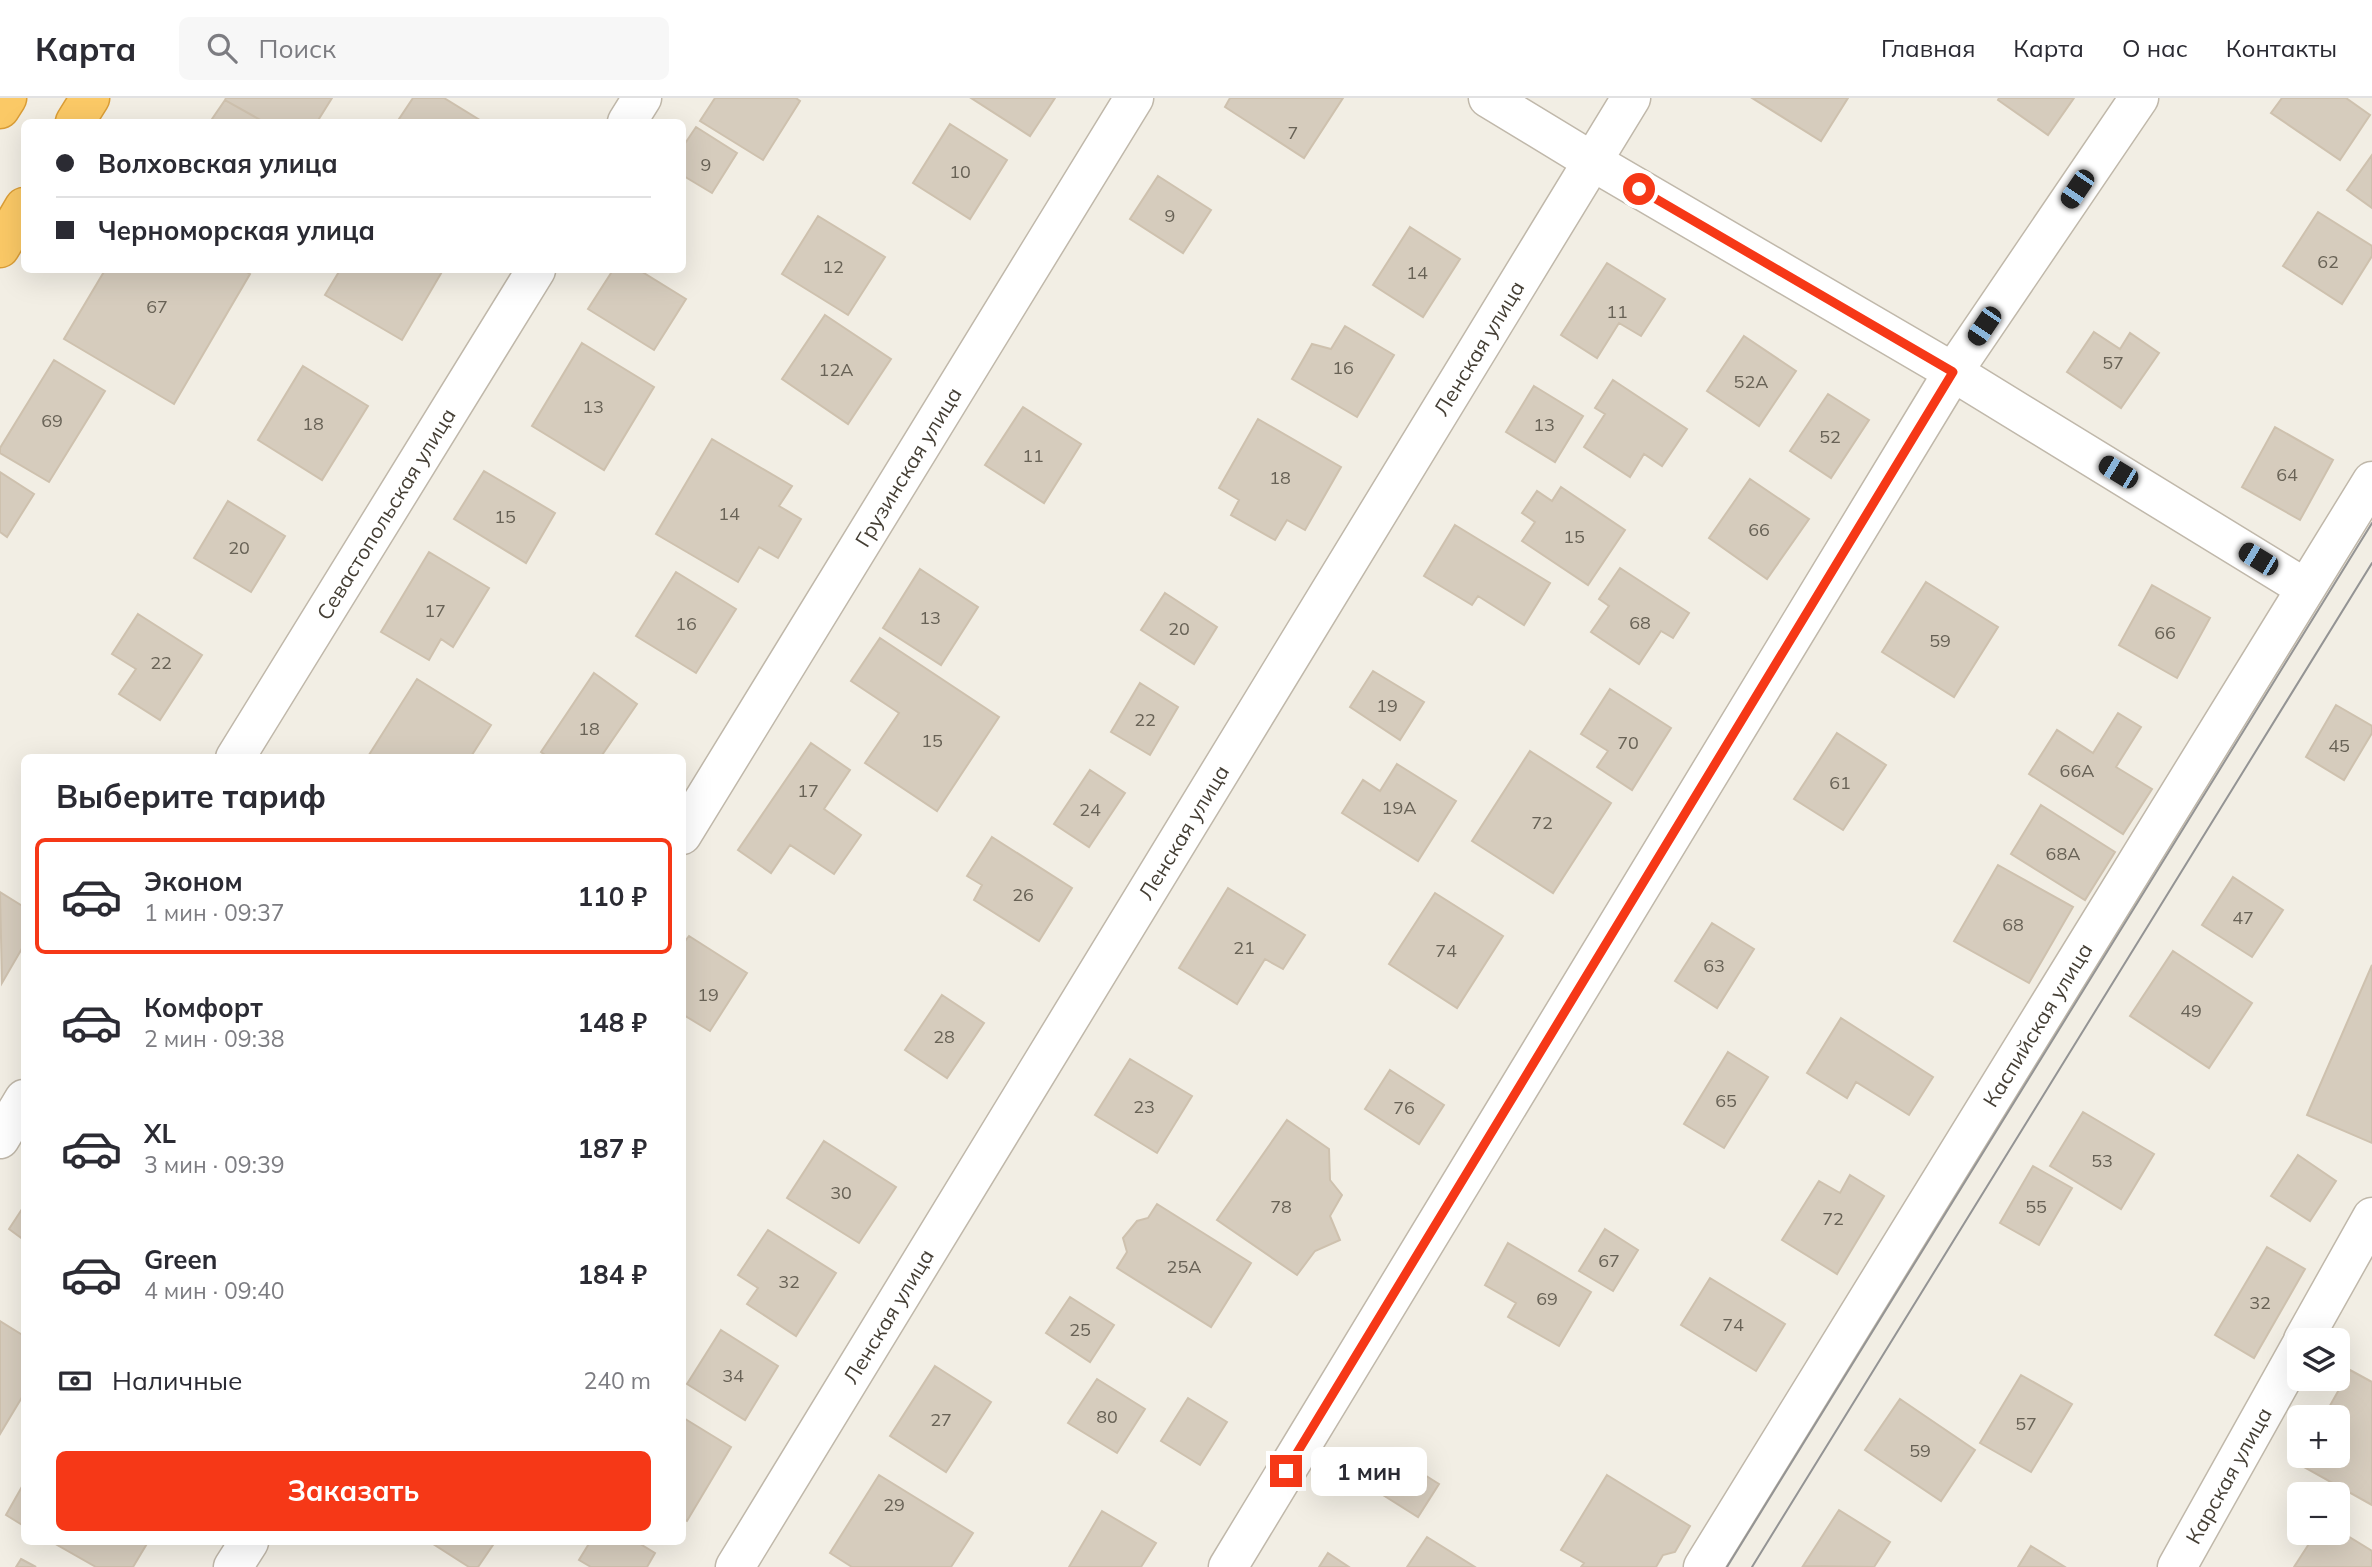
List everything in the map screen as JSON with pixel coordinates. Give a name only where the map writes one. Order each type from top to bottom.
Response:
[{"type":"highway","points":[[0,109],[6,98]]},
{"type":"highway","points":[[77,119],[90,98]]},
{"type":"highway","points":[[0,247],[21,212]]},
{"type":"street","points":[[629,119],[642,98]]},
{"type":"street","name":"Грузинская улица","points":[[686,828],[1134,98]]},
{"type":"street","points":[[1488,98],[1953,372],[2305,588]]},
{"type":"street","name":"Ленская улица","points":[[735,1567],[1630,98]]},
{"type":"street","points":[[1228,1567],[1953,372],[2139,98]]},
{"type":"street","name":"Севастопольская улица","points":[[237,754],[534,273]]},
{"type":"street","name":"Каспийская улица","points":[[1703,1567],[2372,481]]},
{"type":"street","points":[[0,1139],[21,1104]]},
{"type":"street","points":[[2310,1328],[2372,1217]]},
{"type":"street","name":"Карская улица","points":[[2177,1567],[2287,1370]]},
{"type":"street","points":[[233,1567],[247,1545]]},
{"type":"building","points":[[332,98],[319,119],[259,119],[225,100]]},
{"type":"building","points":[[413,98],[444,98],[478,119],[399,119]]},
{"type":"building","points":[[715,98],[796,98],[800,101],[763,160],[700,121]]},
{"type":"building","points":[[971,98],[1055,98],[1030,136]]},
{"type":"building","points":[[1230,98],[1343,98],[1304,158],[1225,107]]},
{"type":"building","points":[[1752,98],[1848,98],[1821,141]]},
{"type":"building","points":[[2074,98],[2048,135],[1998,100]]},
{"type":"building","points":[[2282,98],[2346,98],[2370,115],[2340,160],[2271,113]]},
{"type":"building","points":[[225,100],[259,119],[212,119]]},
{"type":"building","points":[[950,124],[1007,160],[970,219],[913,183]]},
{"type":"building","points":[[696,127],[737,153],[712,193],[686,177],[686,142]]},
{"type":"building","points":[[2372,155],[2372,208],[2347,190]]},
{"type":"building","points":[[1158,176],[1211,210],[1183,253],[1130,219]]},
{"type":"building","points":[[2318,212],[2372,246],[2372,256],[2342,304],[2283,266]]},
{"type":"building","points":[[818,216],[885,257],[848,315],[782,274]]},
{"type":"building","points":[[1410,227],[1460,259],[1423,317],[1373,285]]},
{"type":"building","points":[[1607,263],[1665,299],[1641,336],[1619,323],[1597,358],[1561,335]]},
{"type":"building","points":[[103,273],[250,274],[174,404],[64,339]]},
{"type":"building","points":[[338,273],[441,273],[402,340],[325,295]]},
{"type":"building","points":[[611,273],[644,273],[686,299],[654,350],[588,309]]},
{"type":"building","points":[[825,315],[891,359],[848,424],[782,379]]},
{"type":"building","points":[[1345,326],[1394,355],[1357,417],[1292,379],[1312,344],[1331,349]]},
{"type":"building","points":[[2094,332],[2120,349],[2130,333],[2159,353],[2121,408],[2067,372]]},
{"type":"building","points":[[1744,336],[1796,371],[1759,426],[1707,391]]},
{"type":"building","points":[[582,343],[654,387],[604,470],[532,426]]},
{"type":"building","points":[[54,360],[105,391],[49,482],[0,453],[0,448]]},
{"type":"building","points":[[303,366],[368,406],[322,480],[258,440]]},
{"type":"building","points":[[1613,380],[1687,429],[1662,466],[1644,454],[1630,477],[1584,447],[1605,414],[1595,408]]},
{"type":"building","points":[[1534,386],[1583,416],[1555,462],[1506,432]]},
{"type":"building","points":[[1828,394],[1869,420],[1831,478],[1790,451]]},
{"type":"building","points":[[1023,407],[1081,444],[1044,503],[985,465]]},
{"type":"building","points":[[1258,419],[1341,467],[1305,530],[1287,520],[1275,540],[1231,515],[1239,500],[1219,488]]},
{"type":"building","points":[[2275,427],[2333,460],[2300,520],[2242,487]]},
{"type":"building","points":[[712,439],[792,486],[779,506],[801,519],[778,558],[759,547],[738,582],[656,534]]},
{"type":"building","points":[[484,471],[555,513],[526,563],[454,519]]},
{"type":"building","points":[[0,472],[34,494],[7,537],[0,532]]},
{"type":"building","points":[[1750,479],[1809,519],[1767,579],[1709,538]]},
{"type":"building","points":[[1561,487],[1625,530],[1588,585],[1522,541],[1535,522],[1522,513],[1537,491],[1552,501]]},
{"type":"building","points":[[228,501],[285,536],[251,592],[194,558]]},
{"type":"building","points":[[1455,525],[1550,583],[1524,625],[1478,596],[1472,605],[1424,576]]},
{"type":"building","points":[[429,552],[489,588],[453,647],[441,639],[429,660],[381,632]]},
{"type":"building","points":[[1620,568],[1689,613],[1673,638],[1661,631],[1639,664],[1591,632],[1609,606],[1599,599]]},
{"type":"building","points":[[920,569],[978,607],[941,665],[883,628]]},
{"type":"building","points":[[676,572],[736,609],[696,673],[636,636]]},
{"type":"building","points":[[1926,582],[1998,627],[1954,697],[1882,652]]},
{"type":"building","points":[[2152,585],[2210,618],[2177,678],[2119,645]]},
{"type":"building","points":[[1165,593],[1217,627],[1194,664],[1141,630]]},
{"type":"building","points":[[138,614],[202,655],[160,720],[119,694],[136,669],[112,654]]},
{"type":"building","points":[[880,638],[999,717],[937,811],[865,763],[899,713],[851,681]]},
{"type":"building","points":[[1373,671],[1424,702],[1400,740],[1350,707]]},
{"type":"building","points":[[594,673],[637,704],[603,754],[541,752]]},
{"type":"building","points":[[417,679],[491,725],[473,754],[370,754]]},
{"type":"building","points":[[1140,683],[1178,707],[1150,755],[1111,732]]},
{"type":"building","points":[[1610,689],[1671,728],[1632,790],[1597,767],[1608,751],[1581,734]]},
{"type":"building","points":[[2336,705],[2372,726],[2372,733],[2344,780],[2306,757]]},
{"type":"building","points":[[2118,713],[2141,727],[2116,767],[2152,789],[2123,834],[2029,774],[2057,730],[2093,753]]},
{"type":"building","points":[[1837,733],[1886,765],[1843,830],[1794,799]]},
{"type":"building","points":[[811,743],[850,770],[824,809],[861,835],[834,874],[790,845],[771,873],[738,850]]},
{"type":"building","points":[[1530,751],[1611,803],[1553,893],[1472,841]]},
{"type":"building","points":[[1397,764],[1456,801],[1418,861],[1342,813],[1363,780],[1380,791]]},
{"type":"building","points":[[1090,770],[1125,793],[1089,847],[1054,824]]},
{"type":"building","points":[[2041,805],[2115,852],[2085,900],[2011,854]]},
{"type":"building","points":[[992,837],[1072,888],[1039,941],[974,900],[982,885],[967,876]]},
{"type":"building","points":[[1998,865],[2073,907],[2029,983],[1954,941]]},
{"type":"building","points":[[2233,877],[2283,910],[2252,957],[2202,925]]},
{"type":"building","points":[[1228,888],[1305,935],[1283,969],[1265,959],[1237,1004],[1179,968]]},
{"type":"building","points":[[0,892],[21,905],[21,950],[2,983]]},
{"type":"building","points":[[1435,893],[1503,936],[1457,1008],[1389,964]]},
{"type":"building","points":[[1712,923],[1754,949],[1717,1008],[1675,981]]},
{"type":"building","points":[[689,936],[747,973],[710,1031],[686,1016],[686,940]]},
{"type":"building","points":[[2173,951],[2252,1003],[2209,1068],[2130,1016]]},
{"type":"building","points":[[2372,965],[2372,1143],[2307,1115]]},
{"type":"building","points":[[942,995],[984,1023],[947,1078],[905,1050]]},
{"type":"building","points":[[1841,1018],[1933,1077],[1909,1115],[1856,1082],[1847,1098],[1807,1073]]},
{"type":"building","points":[[1728,1052],[1768,1077],[1724,1148],[1684,1124]]},
{"type":"building","points":[[1130,1059],[1192,1096],[1157,1153],[1095,1115]]},
{"type":"building","points":[[1390,1070],[1444,1105],[1419,1144],[1365,1109]]},
{"type":"building","points":[[2083,1112],[2154,1154],[2121,1209],[2050,1166]]},
{"type":"building","points":[[1287,1120],[1329,1149],[1330,1180],[1342,1195],[1330,1216],[1340,1240],[1315,1251],[1297,1275],[1217,1220]]},
{"type":"building","points":[[824,1141],[896,1187],[859,1243],[787,1198]]},
{"type":"building","points":[[2298,1155],[2336,1181],[2310,1221],[2271,1196]]},
{"type":"building","points":[[2033,1166],[2072,1188],[2039,1245],[2000,1223]]},
{"type":"building","points":[[1850,1175],[1884,1196],[1837,1274],[1782,1240],[1819,1181],[1840,1193]]},
{"type":"building","points":[[1157,1204],[1251,1263],[1211,1327],[1117,1268],[1127,1252],[1123,1238],[1137,1221],[1148,1218]]},
{"type":"building","points":[[21,1211],[21,1238],[9,1229]]},
{"type":"building","points":[[1605,1229],[1638,1250],[1613,1291],[1579,1271]]},
{"type":"building","points":[[768,1230],[836,1273],[796,1336],[747,1304],[758,1288],[738,1275]]},
{"type":"building","points":[[1508,1243],[1591,1292],[1559,1346],[1508,1317],[1516,1303],[1485,1285]]},
{"type":"building","points":[[2267,1247],[2305,1269],[2254,1358],[2215,1335]]},
{"type":"building","points":[[1710,1278],[1785,1324],[1756,1371],[1681,1325]]},
{"type":"building","points":[[1070,1297],[1114,1325],[1090,1362],[1046,1333]]},
{"type":"building","points":[[0,1321],[21,1334],[21,1399],[0,1434]]},
{"type":"building","points":[[721,1330],[778,1366],[745,1420],[687,1384]]},
{"type":"building","points":[[935,1366],[991,1402],[946,1472],[890,1436]]},
{"type":"building","points":[[2350,1370],[2372,1382],[2372,1505],[2350,1493],[2350,1482],[2331,1482],[2306,1468],[2350,1468],[2350,1405],[2330,1405],[2338,1391],[2350,1391]]},
{"type":"building","points":[[2021,1375],[2072,1404],[2031,1472],[1980,1443]]},
{"type":"building","points":[[1097,1379],[1145,1409],[1117,1453],[1068,1423]]},
{"type":"building","points":[[1188,1398],[1227,1422],[1200,1465],[1161,1441]]},
{"type":"building","points":[[1900,1399],[1975,1450],[1941,1501],[1865,1450]]},
{"type":"building","points":[[686,1419],[731,1447],[686,1520]]},
{"type":"building","points":[[1396,1457],[1439,1484],[1418,1517],[1375,1490]]},
{"type":"building","points":[[879,1475],[973,1533],[951,1567],[852,1567],[830,1553]]},
{"type":"building","points":[[1607,1475],[1690,1526],[1675,1552],[1663,1555],[1656,1567],[1581,1567],[1584,1563],[1561,1550]]},
{"type":"building","points":[[21,1488],[21,1524],[6,1515]]},
{"type":"building","points":[[1839,1510],[1890,1542],[1874,1567],[1803,1566]]},
{"type":"building","points":[[1102,1511],[1156,1543],[1141,1567],[1069,1567]]},
{"type":"building","points":[[1427,1537],[1475,1567],[1407,1567]]},
{"type":"building","points":[[2350,1537],[2372,1551],[2372,1567],[2294,1567],[2308,1545],[2350,1545]]},
{"type":"building","points":[[57,1545],[146,1545],[133,1567],[96,1567]]},
{"type":"building","points":[[435,1545],[493,1545],[478,1567],[469,1567]]},
{"type":"building","points":[[588,1545],[642,1545],[655,1553],[647,1567],[591,1567],[579,1560]]},
{"type":"building","points":[[2031,1546],[2065,1567],[2018,1567]]},
{"type":"building","points":[[1328,1553],[1349,1567],[1319,1567]]},
{"type":"building","points":[[21,1559],[36,1567],[16,1567]]},
{"type":"tram line","points":[[1727,1567],[2372,523]]},
{"type":"tram line","points":[[1752,1567],[2372,563]]},
{"type":"route","points":[[1286,1471],[1953,372],[1639,189]]}]
